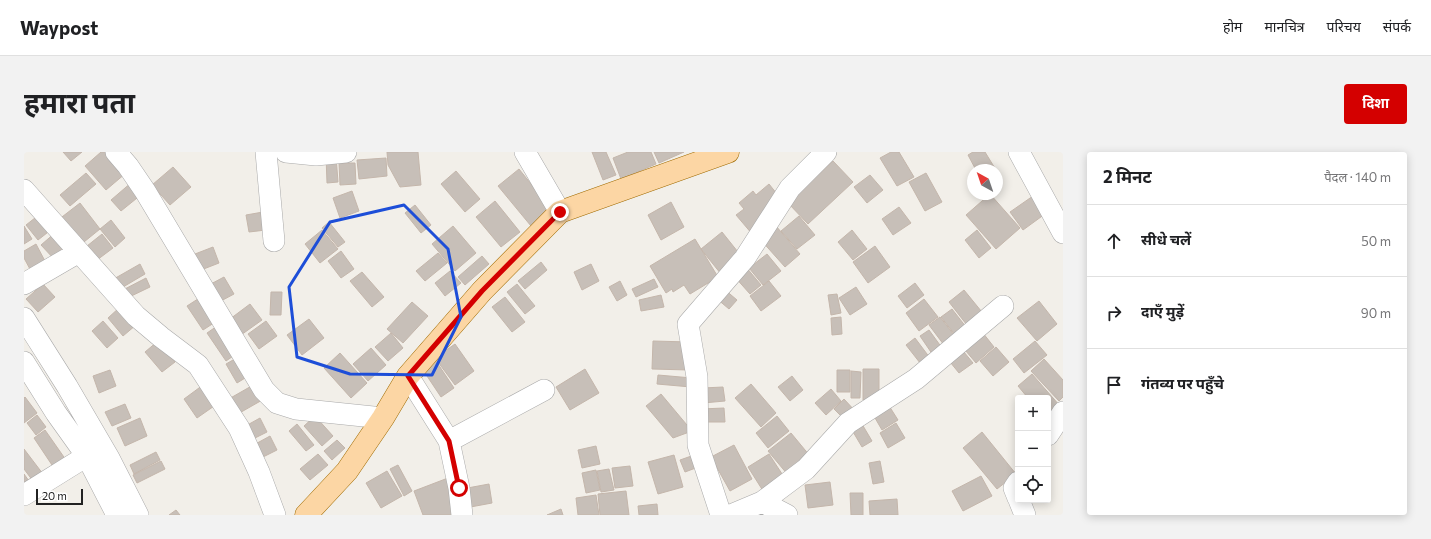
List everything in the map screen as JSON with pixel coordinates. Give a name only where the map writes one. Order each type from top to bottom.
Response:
[{"type":"main road","points":[[306,515],[347,471],[383,418],[408,376],[482,291],[560,212],[728,152]]},
{"type":"street","points":[[116,152],[128,166],[145,191],[264,390],[277,403],[296,409],[383,418]]},
{"type":"street","points":[[266,152],[274,241]]},
{"type":"street","points":[[286,152],[316,155],[346,152]]},
{"type":"street","points":[[525,152],[560,212]]},
{"type":"street","points":[[721,515],[698,445],[697,377],[688,324],[745,258],[790,188],[826,152]]},
{"type":"street","points":[[1019,152],[1063,233]]},
{"type":"street","points":[[24,190],[136,316],[198,365],[239,428],[259,472],[275,515]]},
{"type":"street","points":[[24,284],[78,252]]},
{"type":"street","points":[[730,515],[775,510],[806,469],[848,423],[916,379],[1003,306]]},
{"type":"street","points":[[25,321],[67,386],[94,451],[117,515]]},
{"type":"street","points":[[24,362],[56,413],[94,451],[138,515]]},
{"type":"street","points":[[408,376],[449,441],[459,488],[462,515]]},
{"type":"street","points":[[449,441],[544,390]]},
{"type":"street","points":[[1051,431],[1063,412]]},
{"type":"street","points":[[24,495],[94,451]]},
{"type":"street","points":[[1020,503],[1025,515]]},
{"type":"highlighted area","points":[[404,205],[448,249],[461,317],[432,375],[350,374],[297,357],[289,287],[330,222]]},
{"type":"building","points":[[63,152],[82,152],[71,161]]},
{"type":"building","points":[[101,152],[108,152],[126,173],[106,190],[85,166]]},
{"type":"building","points":[[387,152],[418,152],[421,185],[400,187],[388,165]]},
{"type":"building","points":[[592,152],[606,152],[616,175],[603,180]]},
{"type":"building","points":[[628,152],[651,152],[656,164],[621,179],[613,158]]},
{"type":"building","points":[[654,152],[684,152],[659,163]]},
{"type":"building","points":[[891,152],[899,152],[914,177],[897,186],[880,158]]},
{"type":"building","points":[[973,152],[985,152],[992,164],[973,164],[968,155]]},
{"type":"building","points":[[326,156],[336,156],[338,182],[327,183]]},
{"type":"building","points":[[386,158],[387,176],[359,179],[357,160]]},
{"type":"building","points":[[833,161],[853,182],[808,224],[788,203]]},
{"type":"building","points":[[339,163],[355,163],[356,184],[340,185]]},
{"type":"building","points":[[173,167],[191,187],[170,205],[152,185]]},
{"type":"building","points":[[519,169],[551,209],[531,226],[498,186]]},
{"type":"building","points":[[456,171],[480,199],[465,212],[441,184]]},
{"type":"building","points":[[86,173],[96,184],[70,206],[60,195]]},
{"type":"building","points":[[926,173],[942,202],[925,211],[909,182]]},
{"type":"building","points":[[870,175],[883,190],[867,203],[854,187]]},
{"type":"building","points":[[132,182],[142,194],[121,211],[111,200]]},
{"type":"building","points":[[769,184],[781,199],[753,235],[736,215],[744,209],[739,203],[753,191],[756,195]]},
{"type":"building","points":[[352,191],[359,211],[340,218],[333,198]]},
{"type":"building","points":[[1033,196],[1045,214],[1023,230],[1010,212]]},
{"type":"building","points":[[983,200],[995,200],[1020,228],[996,249],[966,215]]},
{"type":"building","points":[[495,201],[520,232],[501,247],[476,217]]},
{"type":"building","points":[[671,202],[684,227],[661,240],[648,215]]},
{"type":"building","points":[[80,203],[100,229],[79,246],[58,220]]},
{"type":"building","points":[[415,205],[431,225],[421,233],[405,213]]},
{"type":"building","points":[[899,207],[911,223],[893,235],[882,219]]},
{"type":"building","points":[[263,212],[266,230],[249,232],[246,215]]},
{"type":"building","points":[[40,214],[52,229],[38,240],[26,225]]},
{"type":"building","points":[[799,216],[815,235],[797,249],[781,231]]},
{"type":"building","points":[[111,220],[125,238],[115,247],[100,229]]},
{"type":"building","points":[[329,222],[345,242],[338,247],[322,228]]},
{"type":"building","points":[[24,226],[32,239],[24,244]]},
{"type":"building","points":[[453,226],[476,253],[455,271],[432,244]]},
{"type":"building","points":[[776,226],[800,254],[785,267],[760,239]]},
{"type":"building","points":[[322,230],[338,249],[320,263],[305,244]]},
{"type":"building","points":[[852,230],[867,249],[853,260],[838,242]]},
{"type":"building","points":[[977,230],[991,248],[979,258],[965,240]]},
{"type":"building","points":[[56,232],[69,247],[55,260],[41,245]]},
{"type":"building","points":[[722,232],[742,257],[721,274],[701,249]]},
{"type":"building","points":[[102,234],[113,248],[93,263],[82,250]]},
{"type":"building","points":[[695,239],[718,277],[690,294],[684,285],[673,292],[672,289],[666,293],[650,266]]},
{"type":"building","points":[[36,244],[46,263],[31,271],[24,258],[24,251]]},
{"type":"building","points":[[875,246],[890,267],[868,283],[853,262]]},
{"type":"building","points":[[213,247],[219,263],[201,270],[195,254]]},
{"type":"building","points":[[341,251],[354,269],[341,278],[328,261]]},
{"type":"building","points":[[438,253],[447,263],[425,281],[416,271]]},
{"type":"building","points":[[767,254],[781,271],[763,285],[749,268]]},
{"type":"building","points":[[482,256],[489,264],[465,285],[458,277]]},
{"type":"building","points":[[541,262],[547,270],[525,289],[518,281]]},
{"type":"building","points":[[140,264],[145,274],[118,290],[112,280]]},
{"type":"building","points":[[591,264],[599,281],[582,290],[574,272]]},
{"type":"building","points":[[746,267],[761,285],[750,294],[734,276]]},
{"type":"building","points":[[450,271],[461,283],[445,296],[435,283]]},
{"type":"building","points":[[362,272],[384,297],[372,307],[350,281]]},
{"type":"building","points":[[224,277],[234,294],[219,302],[209,285]]},
{"type":"building","points":[[146,278],[150,287],[125,299],[121,291]]},
{"type":"building","points":[[654,279],[658,287],[636,297],[632,289]]},
{"type":"building","points":[[620,281],[627,295],[617,301],[609,287]]},
{"type":"building","points":[[769,281],[781,296],[761,311],[750,296]]},
{"type":"building","points":[[915,283],[924,295],[907,308],[898,296]]},
{"type":"building","points":[[43,284],[55,297],[38,312],[26,299]]},
{"type":"building","points":[[517,284],[535,306],[525,314],[507,292]]},
{"type":"building","points":[[856,287],[867,304],[850,315],[839,298]]},
{"type":"building","points":[[724,289],[737,300],[729,309],[716,298]]},
{"type":"building","points":[[964,290],[986,317],[970,329],[949,302]]},
{"type":"building","points":[[271,292],[282,292],[281,315],[270,315]]},
{"type":"building","points":[[837,294],[841,313],[831,315],[828,295]]},
{"type":"building","points":[[204,295],[220,319],[203,330],[187,306]]},
{"type":"building","points":[[661,295],[664,307],[641,311],[639,300]]},
{"type":"building","points":[[505,297],[525,322],[512,332],[492,307]]},
{"type":"building","points":[[924,299],[938,317],[919,331],[906,313]]},
{"type":"building","points":[[1039,301],[1057,324],[1037,341],[1017,318]]},
{"type":"building","points":[[412,302],[428,316],[403,343],[387,329]]},
{"type":"building","points":[[250,304],[262,320],[241,335],[230,319]]},
{"type":"building","points":[[120,307],[136,325],[123,336],[108,318]]},
{"type":"building","points":[[952,309],[970,332],[959,340],[941,317]]},
{"type":"building","points":[[841,317],[842,334],[832,335],[831,318]]},
{"type":"building","points":[[940,317],[958,340],[947,349],[929,325]]},
{"type":"building","points":[[309,319],[324,338],[302,355],[287,335]]},
{"type":"building","points":[[103,321],[118,338],[107,348],[92,331]]},
{"type":"building","points":[[266,321],[277,336],[259,349],[248,334]]},
{"type":"building","points":[[220,324],[239,352],[226,361],[207,333]]},
{"type":"building","points":[[979,328],[994,347],[976,363],[960,344]]},
{"type":"building","points":[[929,330],[945,352],[935,358],[920,336]]},
{"type":"building","points":[[391,333],[403,348],[388,361],[375,347]]},
{"type":"building","points":[[915,338],[933,362],[924,368],[906,345]]},
{"type":"building","points":[[158,341],[175,362],[162,372],[145,352]]},
{"type":"building","points":[[653,341],[689,342],[689,370],[652,369]]},
{"type":"building","points":[[1035,341],[1047,355],[1024,373],[1013,359]]},
{"type":"building","points":[[455,344],[474,371],[455,385],[435,358]]},
{"type":"building","points":[[959,346],[973,363],[959,373],[946,357]]},
{"type":"building","points":[[996,347],[1009,362],[993,376],[980,361]]},
{"type":"building","points":[[371,348],[386,365],[368,381],[353,364]]},
{"type":"building","points":[[340,353],[367,383],[351,398],[324,368]]},
{"type":"building","points":[[240,356],[250,375],[237,383],[226,364]]},
{"type":"building","points":[[1044,359],[1063,380],[1063,397],[1059,401],[1031,371]]},
{"type":"building","points":[[436,361],[454,388],[441,397],[423,370]]},
{"type":"building","points":[[585,369],[599,393],[570,410],[556,387]]},
{"type":"building","points":[[863,369],[879,369],[879,399],[863,400]]},
{"type":"building","points":[[110,370],[116,386],[99,393],[93,376]]},
{"type":"building","points":[[837,370],[850,370],[850,392],[837,392]]},
{"type":"building","points":[[851,371],[861,372],[860,398],[851,398]]},
{"type":"building","points":[[1032,374],[1050,395],[1026,395],[1018,386]]},
{"type":"building","points":[[658,375],[692,378],[691,387],[657,384]]},
{"type":"building","points":[[792,376],[803,390],[790,401],[778,387]]},
{"type":"building","points":[[255,384],[264,399],[236,415],[227,400]]},
{"type":"building","points":[[751,384],[776,413],[761,427],[735,398]]},
{"type":"building","points":[[203,385],[217,404],[197,418],[184,399]]},
{"type":"building","points":[[723,387],[725,401],[703,403],[703,388]]},
{"type":"building","points":[[831,389],[841,401],[826,415],[815,403]]},
{"type":"building","points":[[661,394],[692,431],[673,438],[646,406]]},
{"type":"building","points":[[1051,396],[1060,406],[1051,414]]},
{"type":"building","points":[[25,397],[37,413],[24,423],[24,398]]},
{"type":"building","points":[[844,399],[856,412],[846,421],[834,409]]},
{"type":"building","points":[[886,401],[898,420],[882,430],[871,411]]},
{"type":"building","points":[[125,404],[131,418],[112,426],[105,412]]},
{"type":"building","points":[[724,408],[725,422],[701,422],[701,409]]},
{"type":"building","points":[[37,415],[46,427],[36,435],[27,423]]},
{"type":"building","points":[[315,416],[333,436],[322,446],[304,426]]},
{"type":"building","points":[[777,416],[789,431],[768,448],[756,433]]},
{"type":"building","points":[[140,418],[147,436],[125,446],[117,428]]},
{"type":"building","points":[[260,418],[267,432],[249,441],[242,428]]},
{"type":"building","points":[[859,419],[872,441],[862,447],[849,425]]},
{"type":"building","points":[[896,423],[905,438],[888,448],[880,433]]},
{"type":"building","points":[[297,424],[314,445],[306,451],[289,431]]},
{"type":"building","points":[[45,430],[66,460],[54,468],[34,438]]},
{"type":"building","points":[[982,432],[1015,473],[1015,475],[997,489],[963,448]]},
{"type":"building","points":[[791,433],[810,456],[788,475],[768,451]]},
{"type":"building","points":[[270,436],[277,450],[257,460],[250,447]]},
{"type":"building","points":[[337,440],[345,448],[332,460],[324,451]]},
{"type":"building","points":[[734,445],[752,479],[730,491],[711,457]]},
{"type":"building","points":[[596,446],[600,464],[582,468],[578,450]]},
{"type":"building","points":[[24,449],[43,474],[33,481],[24,469]]},
{"type":"building","points":[[156,452],[160,460],[134,474],[130,465]]},
{"type":"building","points":[[318,454],[328,465],[310,480],[300,469]]},
{"type":"building","points":[[697,454],[701,466],[685,472],[680,460]]},
{"type":"building","points":[[769,454],[786,480],[765,494],[748,467]]},
{"type":"building","points":[[674,455],[683,487],[658,494],[648,462]]},
{"type":"building","points":[[161,461],[165,469],[137,483],[133,475]]},
{"type":"building","points":[[880,461],[884,482],[873,484],[869,463]]},
{"type":"building","points":[[398,465],[412,491],[404,496],[390,469]]},
{"type":"building","points":[[630,466],[633,486],[615,488],[612,468]]},
{"type":"building","points":[[609,469],[614,490],[601,492],[597,471]]},
{"type":"building","points":[[596,470],[600,490],[586,493],[582,473]]},
{"type":"building","points":[[387,471],[402,496],[381,508],[366,483]]},
{"type":"building","points":[[24,474],[29,481],[24,485]]},
{"type":"building","points":[[981,476],[992,496],[963,511],[952,491]]},
{"type":"building","points":[[448,478],[456,515],[423,515],[414,491]]},
{"type":"building","points":[[830,482],[833,505],[808,508],[805,485]]},
{"type":"building","points":[[489,484],[492,503],[465,508],[462,489]]},
{"type":"building","points":[[626,491],[629,515],[600,515],[598,494]]},
{"type":"building","points":[[850,493],[863,493],[863,515],[851,515]]},
{"type":"building","points":[[596,495],[599,515],[578,515],[576,498]]},
{"type":"building","points":[[897,499],[898,515],[870,515],[869,501]]},
{"type":"building","points":[[657,504],[658,515],[639,515],[638,506]]},
{"type":"building","points":[[561,509],[563,515],[547,515]]},
{"type":"building","points":[[176,510],[180,515],[169,515]]},
{"type":"route","points":[[459,488],[449,441],[408,376],[482,291],[560,212]]}]
